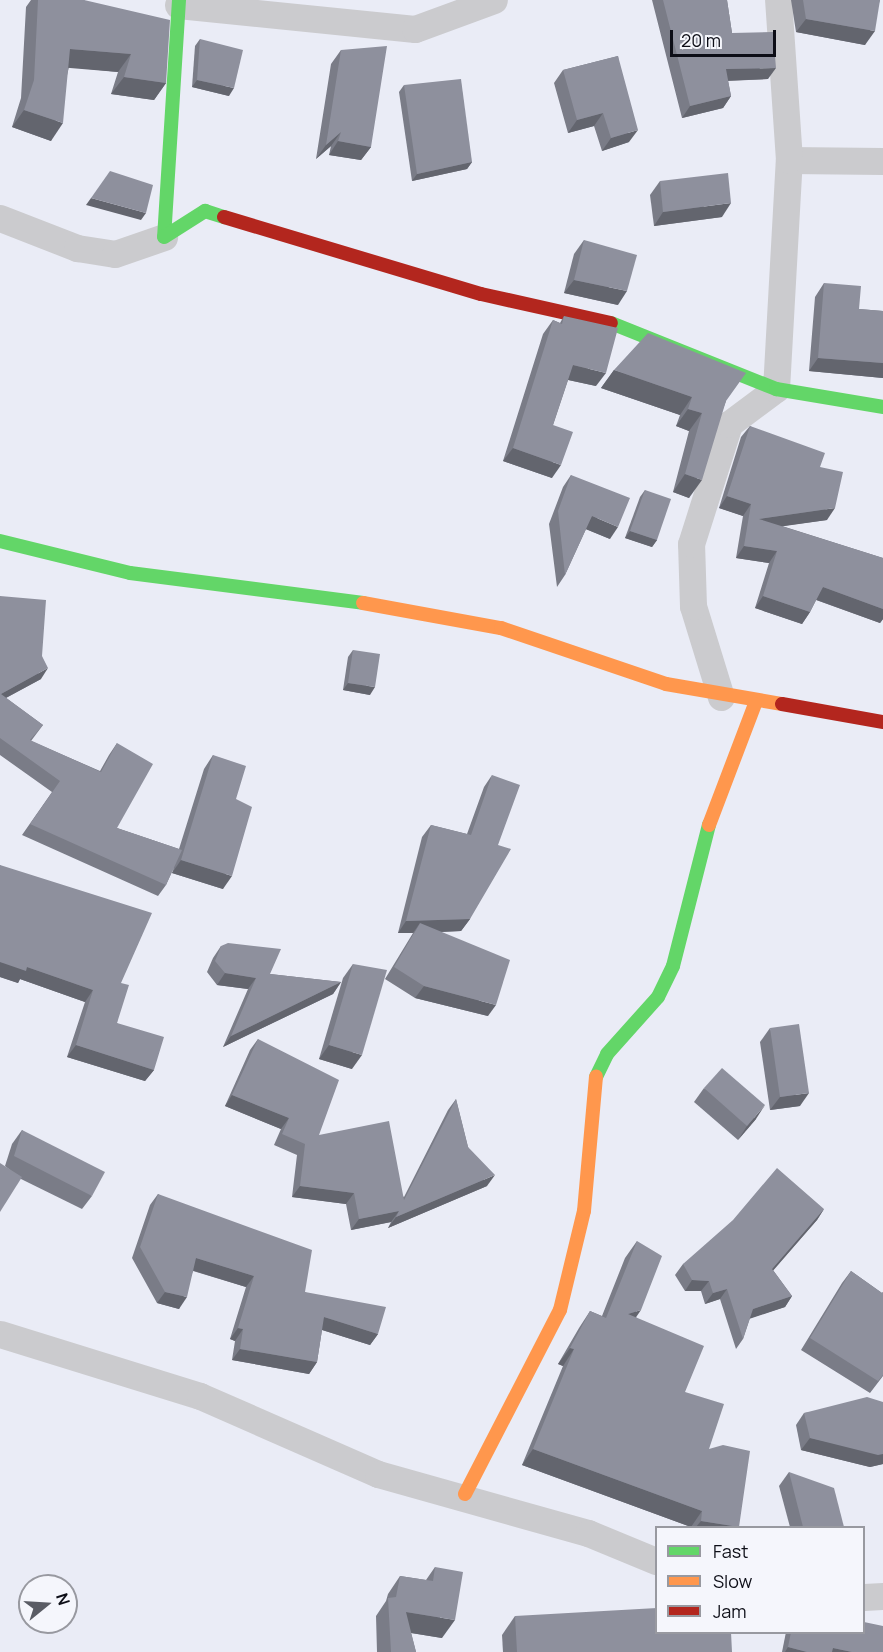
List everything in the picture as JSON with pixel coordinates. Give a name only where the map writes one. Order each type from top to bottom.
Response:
[{"type":"street","points":[[164,237],[179,3],[415,29],[494,0]]},
{"type":"street","points":[[776,389],[789,160],[778,0]]},
{"type":"street","points":[[789,160],[883,161]]},
{"type":"street","points":[[0,218],[77,248],[115,254],[164,237],[205,211],[273,227],[481,294],[634,328],[776,389],[883,407]]},
{"type":"street","points":[[721,697],[693,606],[691,544],[729,424],[776,389]]},
{"type":"street","points":[[0,541],[130,573],[450,617],[721,697],[883,722]]},
{"type":"street","points":[[465,1494],[560,1310],[584,1211],[596,1077],[607,1054],[658,997],[673,966],[683,941],[696,858],[755,704]]},
{"type":"street","points":[[0,1334],[200,1396],[378,1474],[465,1494],[588,1533],[655,1560]]},
{"type":"street","points":[[865,1597],[883,1596]]},
{"type":"building","points":[[38,0],[84,0],[170,20],[166,83],[124,77],[131,54],[70,49],[63,123],[24,110],[34,80]]},
{"type":"building","points":[[663,0],[727,0],[732,33],[773,32],[776,68],[726,69],[731,96],[690,106]]},
{"type":"building","points":[[803,0],[880,0],[875,31],[806,19]]},
{"type":"building","points":[[200,39],[243,50],[234,88],[197,80]]},
{"type":"building","points":[[387,46],[371,147],[338,141],[341,132],[326,145],[341,50]]},
{"type":"building","points":[[618,56],[638,130],[611,138],[603,113],[577,120],[563,70]]},
{"type":"building","points":[[461,79],[472,162],[417,174],[404,85]]},
{"type":"building","points":[[110,171],[153,185],[146,213],[91,198]]},
{"type":"building","points":[[728,173],[731,203],[663,212],[660,181]]},
{"type":"building","points":[[584,240],[637,255],[627,291],[574,280]]},
{"type":"building","points":[[824,283],[861,286],[859,309],[883,311],[883,363],[818,358]]},
{"type":"building","points":[[564,316],[618,328],[606,373],[573,365],[553,425],[573,432],[561,465],[513,448],[553,320],[562,324]]},
{"type":"building","points":[[648,333],[746,373],[726,401],[702,480],[685,474],[702,413],[688,409],[692,397],[614,370]]},
{"type":"building","points":[[750,426],[825,453],[820,467],[843,472],[835,508],[759,519],[883,558],[883,609],[823,587],[810,612],[763,596],[777,551],[744,546],[751,504],[727,496]]},
{"type":"building","points":[[571,475],[630,498],[618,527],[592,516],[565,575],[558,511]]},
{"type":"building","points":[[645,490],[671,499],[657,540],[630,531]]},
{"type":"building","points":[[0,596],[46,600],[42,656],[48,668],[1,694],[43,725],[30,740],[101,772],[117,743],[153,764],[117,828],[182,850],[166,885],[30,824],[60,781],[0,738]]},
{"type":"building","points":[[353,650],[380,654],[375,687],[348,683]]},
{"type":"building","points":[[213,755],[246,766],[236,799],[252,807],[232,876],[181,860]]},
{"type":"building","points":[[492,775],[520,785],[498,845],[511,849],[470,919],[406,921],[431,825],[471,835]]},
{"type":"building","points":[[0,865],[152,913],[121,983],[129,985],[117,1023],[164,1037],[154,1070],[76,1045],[93,990],[27,967],[26,971],[0,962]]},
{"type":"building","points":[[420,923],[510,960],[496,1005],[424,986],[394,967]]},
{"type":"building","points":[[228,943],[281,949],[270,974],[341,982],[231,1036],[256,978],[225,973],[215,961],[221,946]]},
{"type":"building","points":[[353,964],[387,970],[362,1055],[329,1045]]},
{"type":"building","points":[[799,1024],[809,1093],[780,1097],[770,1028]]},
{"type":"building","points":[[258,1039],[339,1080],[319,1135],[389,1121],[404,1200],[456,1099],[468,1147],[495,1175],[396,1217],[399,1211],[359,1219],[354,1193],[300,1186],[305,1144],[282,1134],[289,1118],[232,1095]]},
{"type":"building","points":[[722,1068],[765,1105],[747,1126],[704,1088]]},
{"type":"building","points":[[22,1130],[105,1172],[92,1196],[14,1156]]},
{"type":"building","points":[[0,1163],[22,1177],[0,1212]]},
{"type":"building","points":[[777,1168],[824,1209],[772,1269],[792,1296],[753,1309],[743,1339],[727,1289],[713,1293],[709,1281],[692,1280],[683,1264],[733,1220]]},
{"type":"building","points":[[158,1194],[312,1250],[305,1292],[386,1307],[378,1334],[324,1317],[317,1362],[240,1349],[243,1329],[238,1328],[254,1276],[196,1258],[187,1297],[165,1292],[140,1247]]},
{"type":"building","points":[[637,1241],[662,1256],[641,1310],[628,1314],[704,1346],[685,1392],[724,1404],[709,1449],[723,1445],[750,1451],[739,1526],[701,1521],[702,1511],[533,1449],[574,1349],[570,1348],[590,1311],[606,1318]]},
{"type":"building","points":[[851,1271],[883,1292],[883,1375],[878,1381],[810,1338]]},
{"type":"building","points":[[867,1397],[883,1402],[883,1454],[878,1455],[810,1438],[804,1413]]},
{"type":"building","points":[[789,1472],[834,1488],[844,1526],[803,1526]]},
{"type":"building","points":[[435,1567],[463,1572],[455,1620],[406,1612],[416,1652],[391,1652],[388,1598],[396,1597],[400,1576],[433,1581]]},
{"type":"building","points":[[655,1608],[655,1634],[731,1634],[732,1652],[517,1652],[515,1616]]},
{"type":"building","points":[[865,1622],[883,1626],[883,1652],[852,1652],[833,1648],[832,1652],[807,1652],[788,1647],[791,1634],[865,1634]]},
{"type":"traffic: fast","points":[[179,0],[164,237],[205,211],[224,217]]},
{"type":"traffic: fast","points":[[611,323],[776,389],[883,407]]},
{"type":"traffic: fast","points":[[0,541],[130,573],[363,603]]},
{"type":"traffic: fast","points":[[596,1077],[607,1054],[658,997],[673,966],[709,825]]},
{"type":"traffic: slow","points":[[363,603],[501,628],[666,684],[782,704]]},
{"type":"traffic: slow","points":[[709,825],[755,704]]},
{"type":"traffic: slow","points":[[465,1494],[560,1310],[584,1211],[596,1077]]},
{"type":"traffic: jam","points":[[224,217],[481,294],[611,323]]},
{"type":"traffic: jam","points":[[782,704],[883,722]]}]
